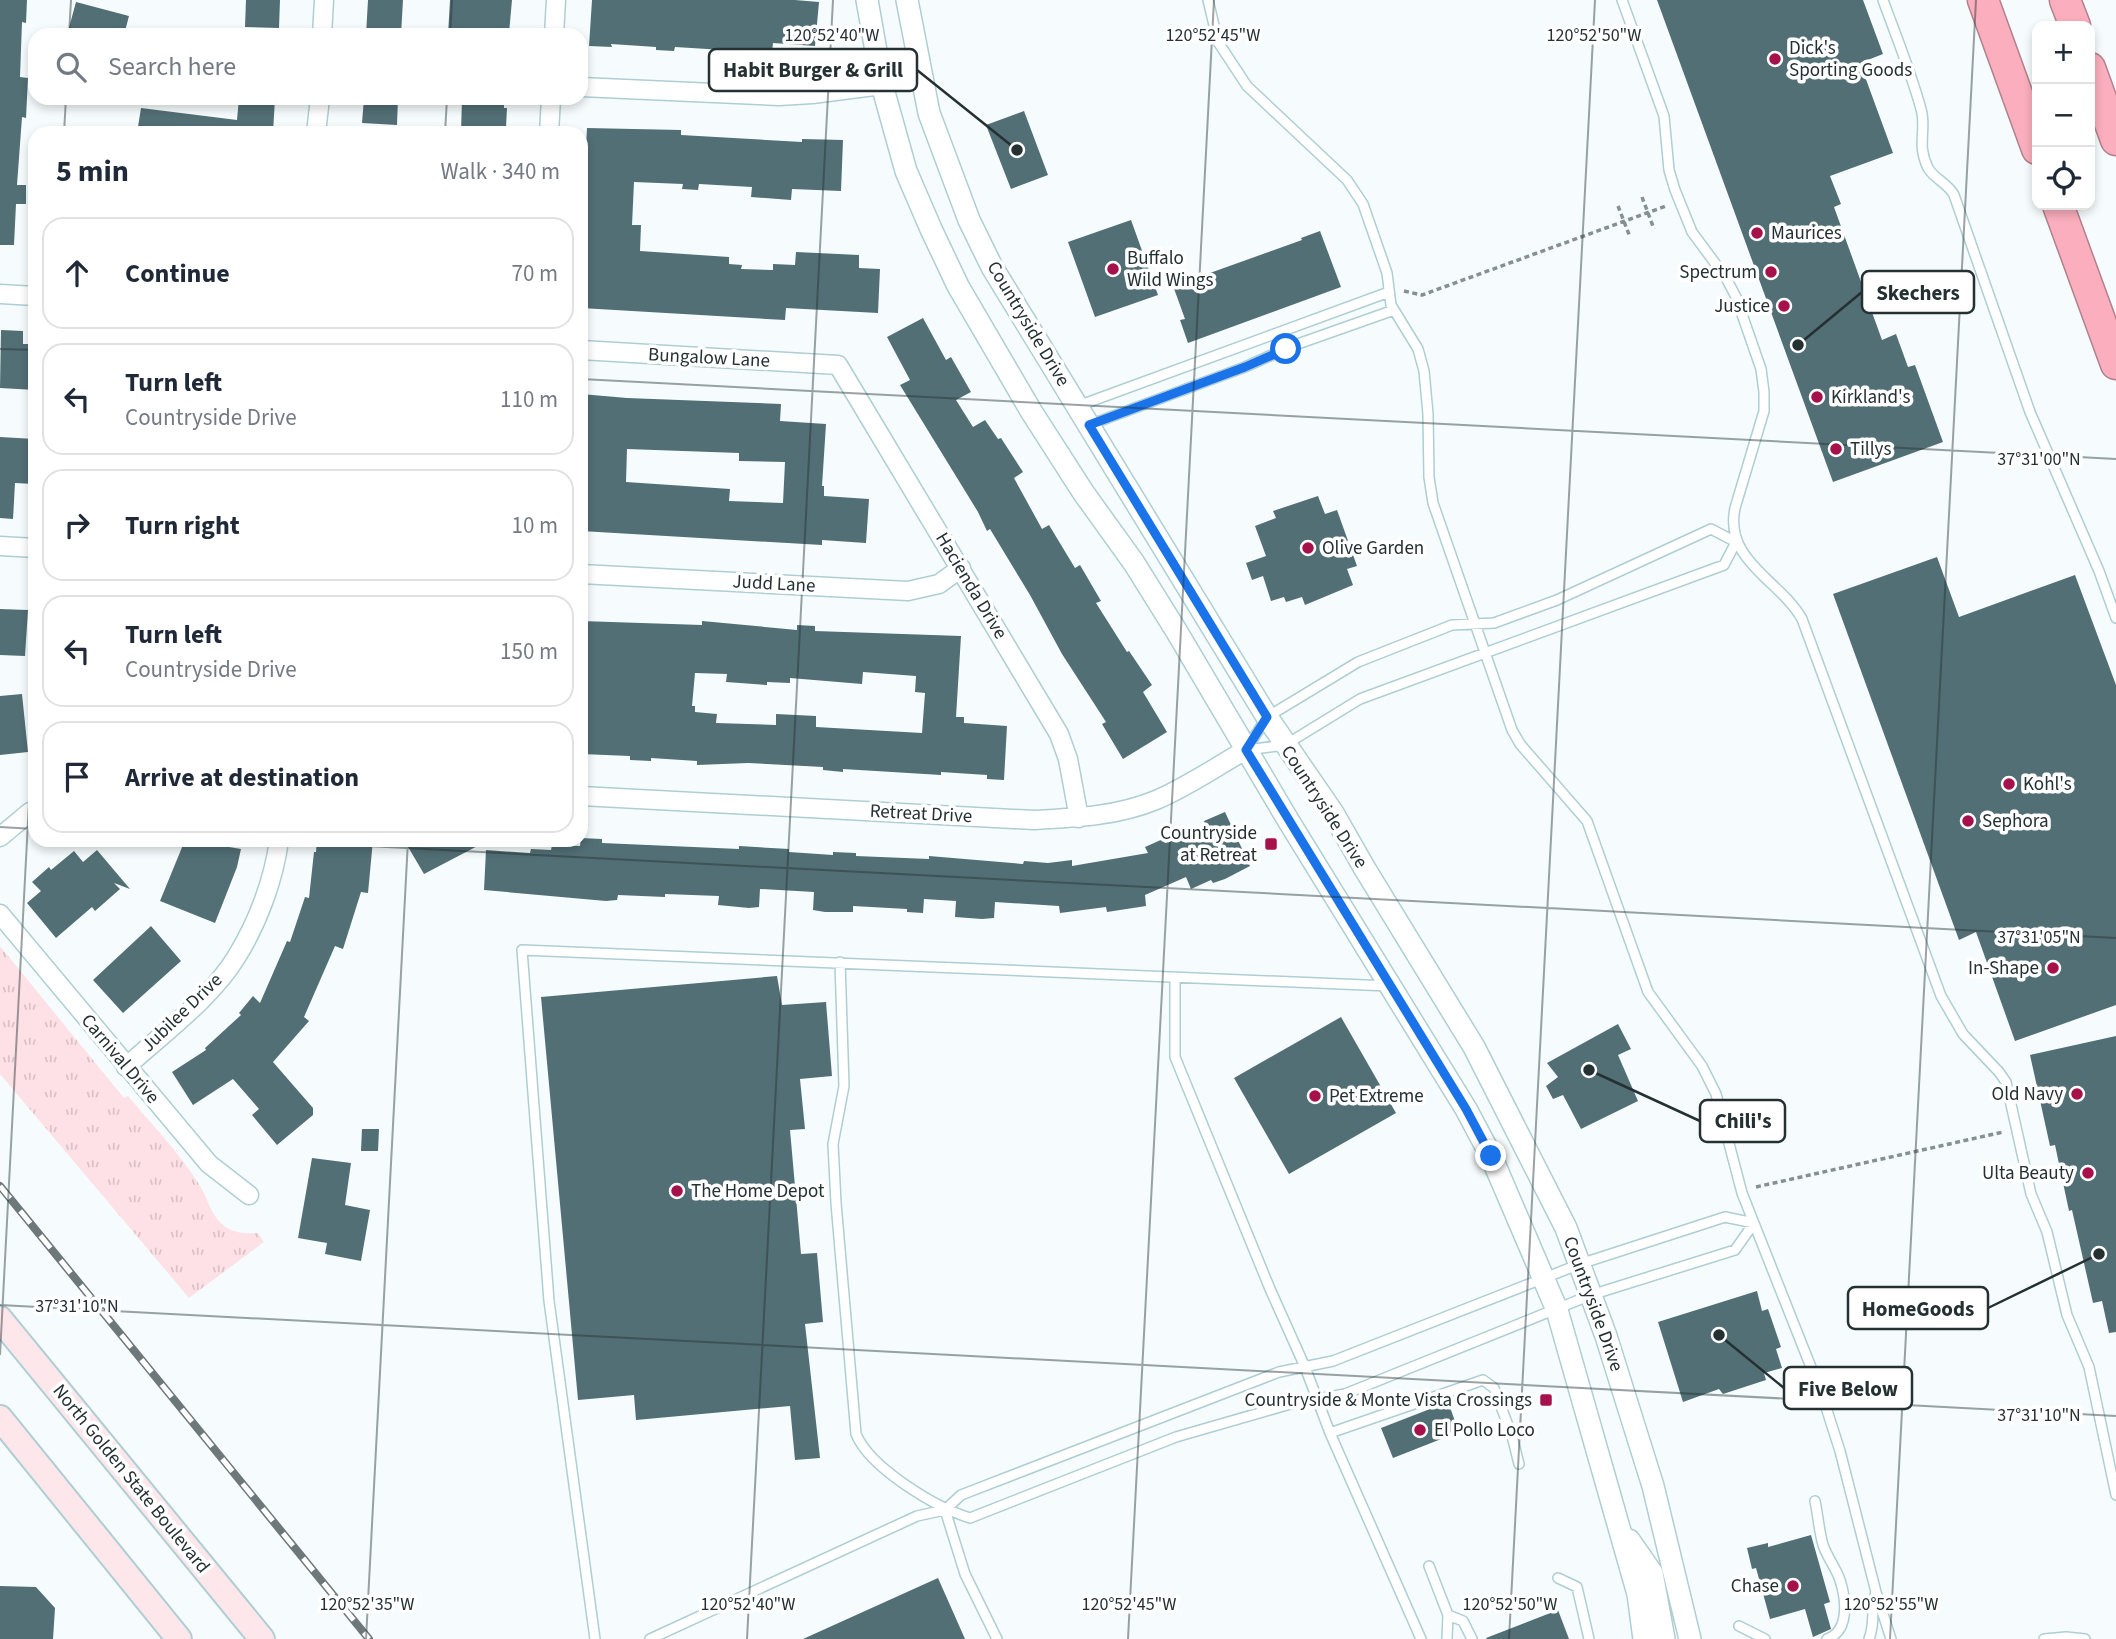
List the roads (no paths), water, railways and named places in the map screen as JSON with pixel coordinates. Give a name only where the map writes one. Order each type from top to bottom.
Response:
[{"type":"highway","points":[[1983,0],[2036,147]]},
{"type":"highway","points":[[2065,0],[2073,21]]},
{"type":"highway","points":[[2095,82],[2116,140]]},
{"type":"highway","points":[[2060,210],[2116,365]]},
{"type":"main road","name":"North Golden State Boulevard","points":[[0,1320],[261,1639]]},
{"type":"main road","points":[[0,1418],[179,1639]]},
{"type":"street","points":[[322,28],[324,0]]},
{"type":"street","points":[[554,28],[556,0]]},
{"type":"street","name":"Countryside Drive","points":[[867,0],[882,85],[906,171],[958,286],[1031,411],[1083,492],[1134,563],[1466,1109],[1491,1156],[1557,1310],[1639,1594],[1644,1639]]},
{"type":"street","name":"Countryside Drive","points":[[907,0],[929,113],[969,220],[1010,298],[1267,717],[1333,813],[1474,1047],[1566,1228],[1606,1336],[1653,1486],[1690,1639]]},
{"type":"street","points":[[588,87],[779,96],[882,85]]},
{"type":"street","points":[[317,126],[319,105]]},
{"type":"street","points":[[549,126],[551,105]]},
{"type":"street","points":[[0,294],[28,296]]},
{"type":"street","name":"Bungalow Lane","points":[[588,350],[838,365]]},
{"type":"street","name":"Hacienda Drive","points":[[838,365],[1059,734],[1068,759],[1079,818]]},
{"type":"street","points":[[0,546],[28,548]]},
{"type":"street","name":"Judd Lane","points":[[588,574],[908,592],[939,584],[961,568]]},
{"type":"street","name":"Retreat Drive","points":[[588,796],[1034,820],[1079,818],[1157,800],[1246,750]]},
{"type":"street","points":[[0,837],[28,814]]},
{"type":"street","name":"Jubilee Drive","points":[[126,1067],[209,991],[237,957],[261,907],[278,847]]},
{"type":"street","name":"Carnival Drive","points":[[0,914],[209,1164],[249,1195]]},
{"type":"street","points":[[1620,1527],[1652,1573],[1664,1639]]},
{"type":"lane","points":[[1208,0],[1219,42],[1247,86],[1347,180],[1359,197],[1387,273],[1394,310],[1418,349],[1423,364],[1427,383],[1431,495],[1484,653],[1517,739],[1587,821],[1648,992],[1702,1066],[1714,1088],[1741,1193],[1825,1407],[1891,1639]]},
{"type":"lane","points":[[1622,0],[1664,116],[1672,184],[1692,232],[1726,278],[1736,297],[1760,369],[1764,392],[1763,411],[1735,508],[1733,528],[1736,541],[1747,560],[1786,596],[1802,619],[1941,996],[1963,1034],[2006,1082],[2031,1194],[2047,1232],[2067,1315],[2089,1367],[2116,1495]]},
{"type":"lane","points":[[1883,0],[1921,108],[1920,142],[1927,166],[1954,195],[2030,412],[2099,571],[2116,618]]},
{"type":"lane","points":[[1077,406],[1389,292]]},
{"type":"lane","points":[[1089,425],[1245,367],[1292,346],[1394,310]]},
{"type":"lane","points":[[1246,750],[1267,717],[1358,662],[1452,625],[1494,623],[1557,600],[1711,529],[1736,541]]},
{"type":"lane","points":[[1246,750],[1285,745],[1360,699],[1724,565],[1736,541]]},
{"type":"lane","points":[[595,1639],[549,1301],[522,950],[1390,986]]},
{"type":"lane","points":[[840,962],[844,1086],[833,1144],[856,1434],[861,1445],[883,1468],[945,1510],[970,1518],[1175,1437],[1283,1406],[1345,1394],[1591,1295],[1735,1250],[1754,1223]]},
{"type":"lane","points":[[1175,978],[1175,1058],[1265,1278],[1305,1367],[1330,1433],[1421,1639]]},
{"type":"lane","points":[[650,1639],[917,1516],[945,1510],[961,1495],[1279,1372],[1333,1361],[1580,1264],[1725,1217],[1754,1223]]},
{"type":"lane","points":[[1330,1433],[1483,1380],[1494,1388],[1519,1464]]},
{"type":"lane","points":[[1815,1501],[1824,1547],[1840,1579],[1844,1600],[1844,1623],[1834,1636],[1827,1639]]},
{"type":"lane","points":[[945,1510],[965,1574],[997,1639]]},
{"type":"lane","points":[[1429,1566],[1448,1615],[1447,1639]]},
{"type":"lane","points":[[1558,1578],[1577,1587],[1589,1639]]},
{"type":"lane","points":[[1869,1639],[1875,1621],[1872,1602],[1876,1592]]},
{"type":"lane","points":[[1448,1615],[1463,1621],[1472,1639]]},
{"type":"lane","points":[[1739,1626],[1765,1639]]},
{"type":"lane","points":[[2045,1639],[2085,1639]]},
{"type":"railway","points":[[0,1186],[369,1639]]},
{"type":"place","name":"Dick's Sporting Goods","points":[[1775,59]]},
{"type":"place","name":"Habit Burger & Grill","points":[[1017,150]]},
{"type":"place","name":"Maurices","points":[[1757,233]]},
{"type":"place","name":"Buffalo Wild Wings","points":[[1113,269]]},
{"type":"place","name":"Spectrum","points":[[1771,272]]},
{"type":"place","name":"Justice","points":[[1784,306]]},
{"type":"place","name":"Skechers","points":[[1798,345]]},
{"type":"place","name":"Kirkland's","points":[[1817,397]]},
{"type":"place","name":"Tillys","points":[[1836,449]]},
{"type":"place","name":"Olive Garden","points":[[1308,548]]},
{"type":"place","name":"Kohl's","points":[[2009,784]]},
{"type":"place","name":"Sephora","points":[[1968,821]]},
{"type":"place","name":"Countryside at Retreat","points":[[1271,844]]},
{"type":"place","name":"In-Shape","points":[[2053,968]]},
{"type":"place","name":"Chili's","points":[[1589,1070]]},
{"type":"place","name":"Old Navy","points":[[2077,1094]]},
{"type":"place","name":"Pet Extreme","points":[[1315,1096]]},
{"type":"place","name":"Ulta Beauty","points":[[2088,1173]]},
{"type":"place","name":"The Home Depot","points":[[677,1191]]},
{"type":"place","name":"HomeGoods","points":[[2099,1254]]},
{"type":"place","name":"Five Below","points":[[1719,1335]]},
{"type":"place","name":"Countryside & Monte Vista Crossings","points":[[1546,1400]]},
{"type":"place","name":"El Pollo Loco","points":[[1420,1430]]},
{"type":"place","name":"Chase","points":[[1793,1586]]}]
